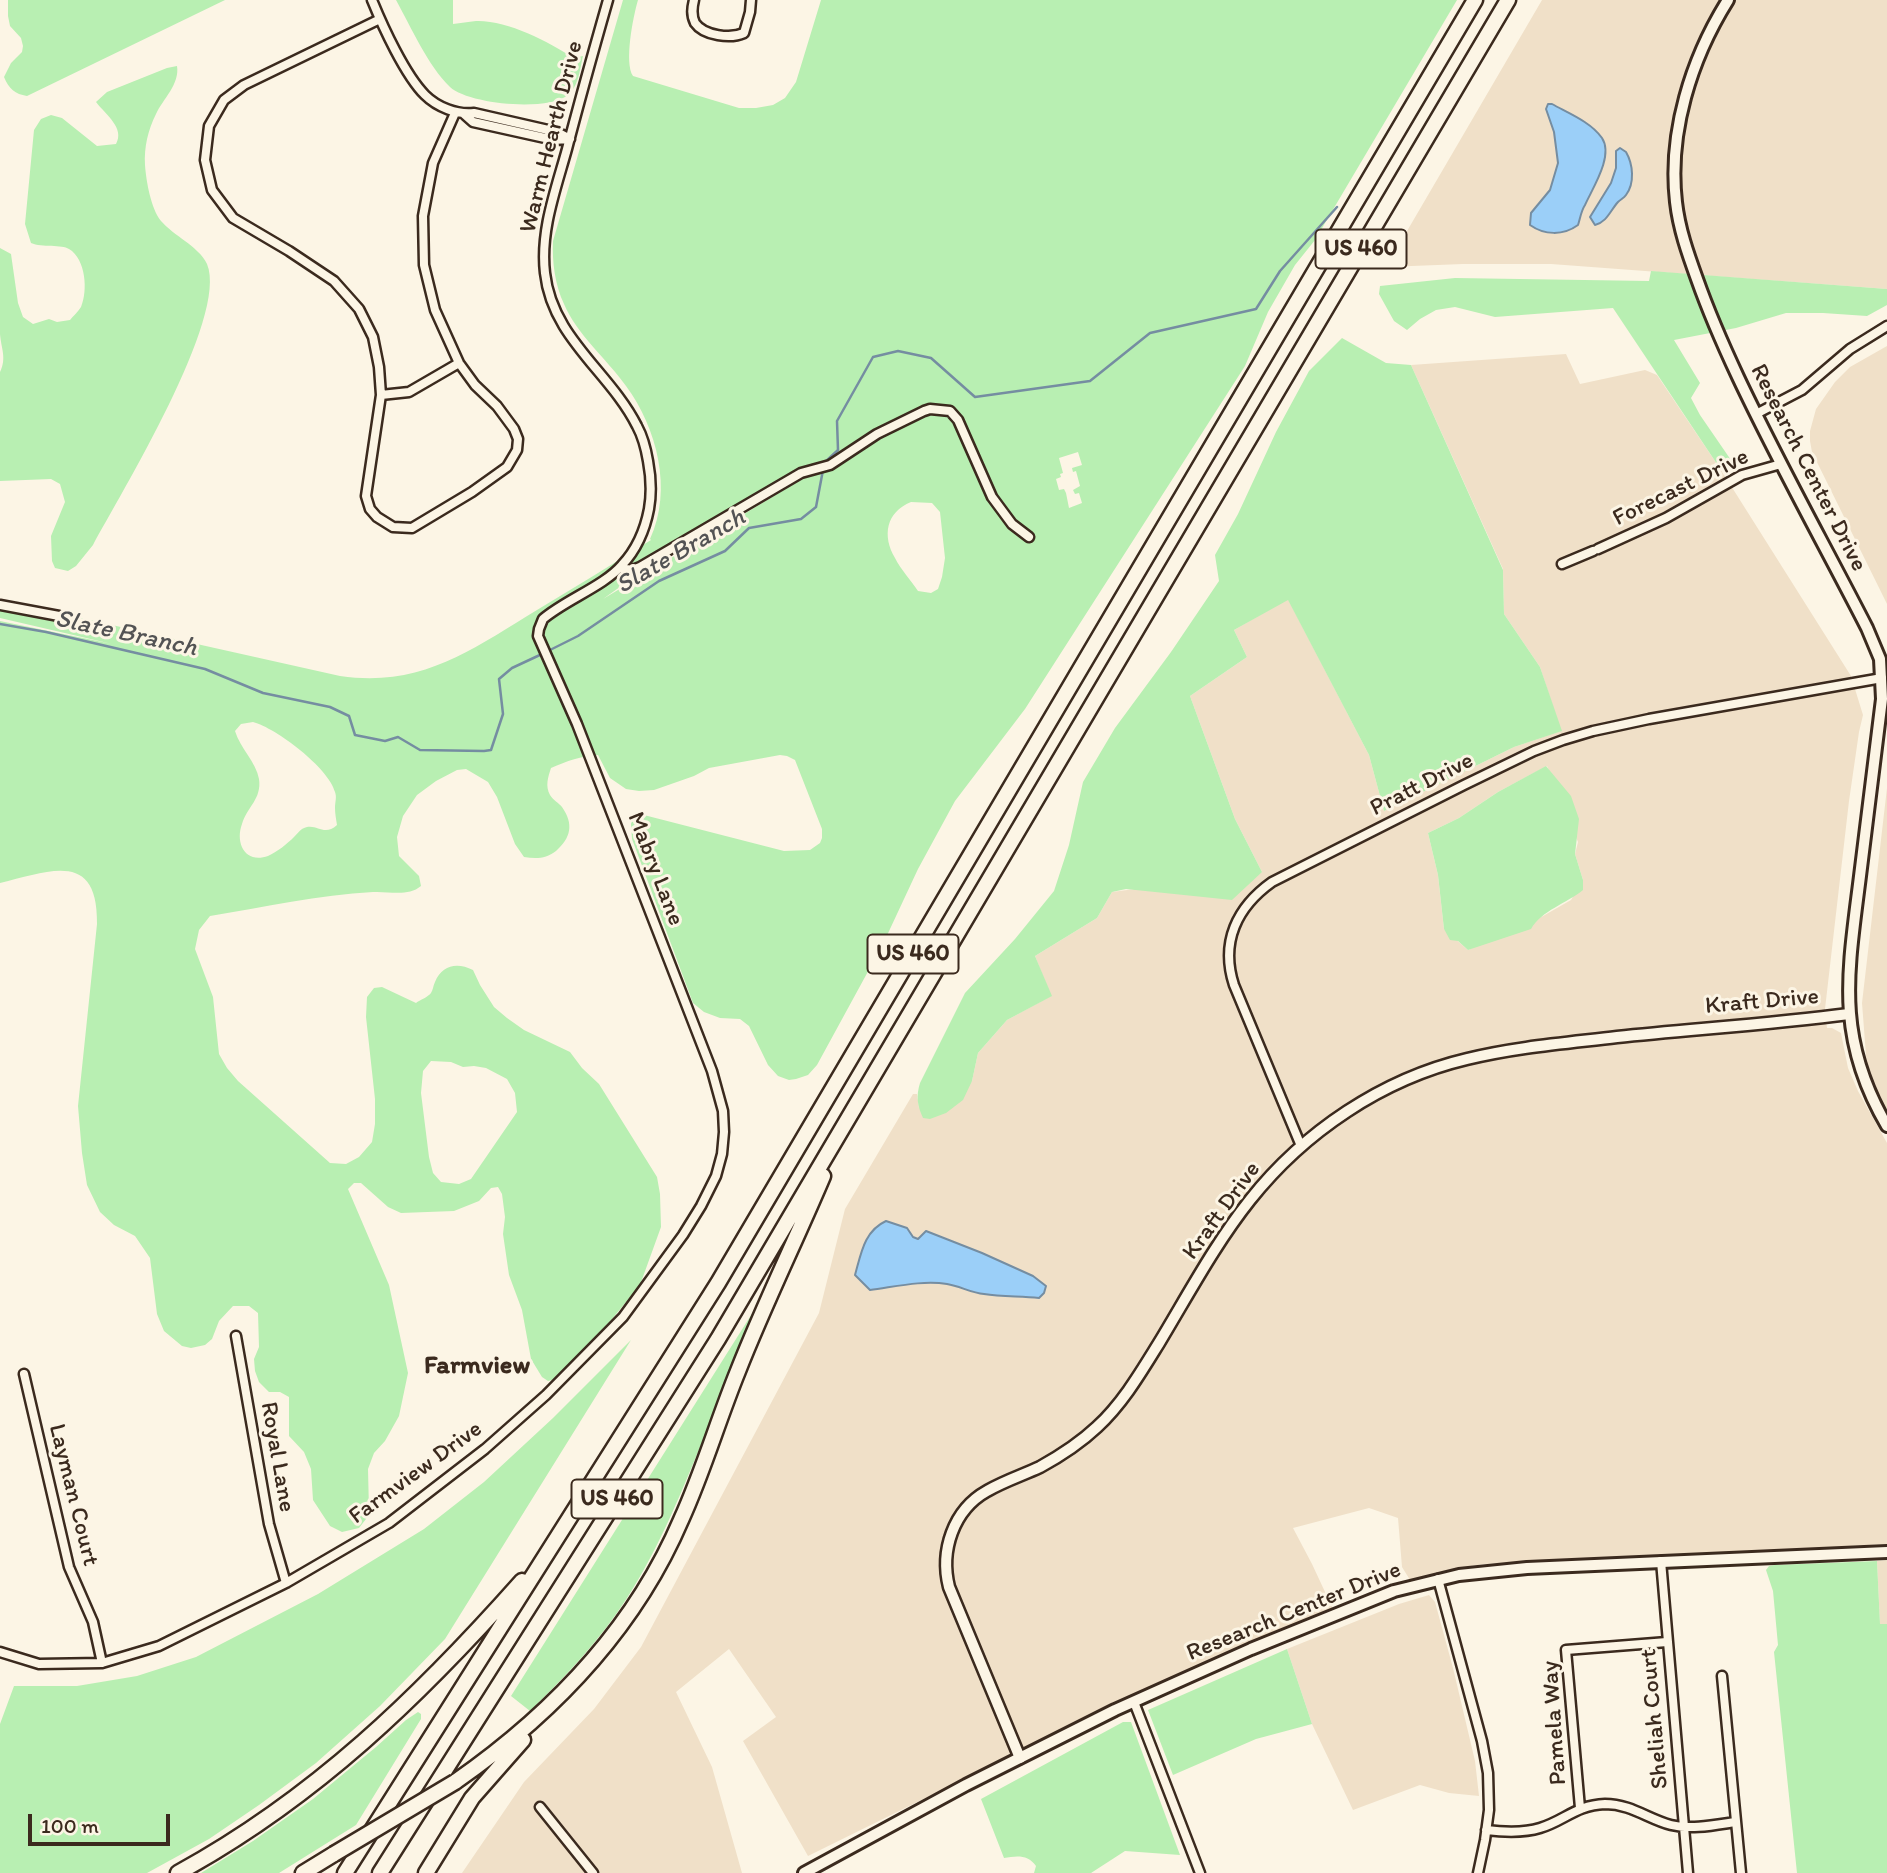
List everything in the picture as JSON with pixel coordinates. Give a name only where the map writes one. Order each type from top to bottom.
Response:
[{"type":"highway","name":"US 460","points":[[345,1873],[773,1192],[1475,0]]},
{"type":"highway","name":"US 460","points":[[380,1873],[718,1339],[1508,0]]},
{"type":"highway","points":[[303,1873],[455,1782],[522,1732],[584,1671],[638,1602],[666,1552],[689,1501],[742,1361],[848,1119]]},
{"type":"highway","points":[[178,1873],[264,1820],[331,1770],[398,1712],[527,1576],[539,1567]]},
{"type":"highway","points":[[426,1873],[472,1798],[555,1701]]},
{"type":"main road","name":"Research Center Drive","points":[[1728,0],[1702,48],[1680,118],[1675,155],[1676,201],[1683,241],[1720,339],[1880,659],[1882,699],[1851,953],[1848,999],[1853,1042],[1861,1070],[1887,1126]]},
{"type":"main road","name":"Research Center Drive","points":[[804,1873],[966,1785],[1134,1702],[1337,1613],[1394,1591],[1477,1572],[1527,1568],[1887,1552]]},
{"type":"street","points":[[372,0],[408,73],[425,96],[460,114],[474,113],[557,132],[569,139]]},
{"type":"street","name":"Warm Hearth Drive","points":[[540,625],[548,614],[620,568],[640,539],[651,499],[651,478],[638,427],[623,403],[569,337],[548,292],[543,256],[548,217],[608,0]]},
{"type":"street","points":[[694,0],[692,12],[696,25],[722,36],[744,33],[751,0]]},
{"type":"street","points":[[380,19],[244,85],[224,100],[209,126],[205,160],[212,190],[233,218],[334,281],[359,309],[373,337],[380,367],[381,395],[366,496],[370,509],[393,527],[412,528],[472,492],[508,467],[517,450],[518,439],[514,429],[459,363],[435,310],[424,265],[423,216],[433,163],[460,114]]},
{"type":"street","points":[[1756,414],[1802,390],[1844,353],[1887,326]]},
{"type":"street","points":[[381,395],[409,392],[459,363]]},
{"type":"street","points":[[620,568],[640,568],[801,473],[830,465],[877,434],[930,409],[950,411],[958,420],[992,497],[1012,524],[1029,537]]},
{"type":"street","name":"Forecast Drive","points":[[1562,565],[1666,518],[1742,475],[1781,464]]},
{"type":"street","points":[[0,605],[59,616]]},
{"type":"street","name":"Mabry Lane","points":[[540,625],[538,636],[542,647],[577,724],[707,1057],[723,1111],[724,1132]]},
{"type":"street","name":"Pratt Drive","points":[[1301,1146],[1234,985],[1230,968],[1230,940],[1235,925],[1244,907],[1260,890],[1475,780],[1563,740],[1649,719],[1882,678]]},
{"type":"street","name":"Kraft Drive","points":[[1020,1758],[949,1587],[946,1555],[953,1530],[967,1508],[981,1495],[1063,1454],[1106,1419],[1138,1377],[1232,1225],[1260,1188],[1301,1146],[1334,1121],[1379,1093],[1411,1077],[1464,1059],[1582,1041],[1849,1014]]},
{"type":"street","name":"Farmview Drive","points":[[0,1652],[39,1664],[102,1664],[159,1646],[286,1583],[389,1523],[485,1449],[546,1395],[623,1317],[701,1206],[716,1176],[724,1132]]},
{"type":"street","name":"Royal Lane","points":[[236,1336],[269,1524],[286,1583]]},
{"type":"street","name":"Layman Court","points":[[24,1374],[69,1567],[93,1622],[102,1664]]},
{"type":"street","name":"Sheliah Court","points":[[1661,1562],[1688,1873]]},
{"type":"street","points":[[1438,1579],[1486,1759],[1489,1795],[1478,1873]]},
{"type":"street","name":"Pamela Way","points":[[1580,1808],[1566,1650],[1667,1642]]},
{"type":"street","points":[[1722,1676],[1741,1873]]},
{"type":"street","points":[[1134,1702],[1200,1873]]},
{"type":"street","points":[[1486,1830],[1539,1829],[1580,1808],[1605,1804],[1636,1810],[1672,1825],[1684,1827],[1735,1822]]},
{"type":"street","points":[[540,1807],[593,1873]]},
{"type":"shaded area","points":[[1542,0],[1887,0],[1887,289],[1551,264],[1386,267]]},
{"type":"shaded area","points":[[1887,346],[1887,604],[1812,452],[1810,431],[1816,409],[1835,382],[1850,367]]},
{"type":"shaded area","points":[[1566,354],[1580,384],[1645,370],[1657,375],[1721,470],[1851,676],[1863,715],[1849,801],[1825,1009],[1827,1028],[1841,1033],[1848,1068],[1887,1143],[1887,1544],[1484,1564],[1410,1580],[1402,1567],[1398,1518],[1369,1508],[1293,1528],[1333,1609],[1126,1699],[808,1856],[743,1741],[776,1717],[729,1649],[676,1692],[712,1767],[742,1873],[462,1873],[524,1782],[594,1709],[641,1647],[819,1313],[845,1209],[913,1094],[917,1094],[919,1108],[972,1081],[978,1053],[1007,1020],[1051,996],[1035,956],[1097,918],[1112,892],[1262,872],[1235,819],[1190,696],[1247,657],[1234,630],[1288,599],[1369,755],[1384,811],[1514,747],[1561,731],[1540,667],[1504,614],[1503,569],[1411,365]],"holes":[[[1547,766],[1578,842],[1575,854],[1583,880],[1571,900],[1536,920],[1468,950],[1444,929],[1438,875],[1428,833],[1459,818],[1498,792]]]},
{"type":"shaded area","points":[[1887,788],[1887,1116],[1867,1068],[1862,1003]]},
{"type":"shaded area","points":[[1887,1560],[1887,1624],[1880,1625],[1877,1561]]},
{"type":"shaded area","points":[[1429,1595],[1435,1602],[1453,1668],[1475,1761],[1479,1796],[1449,1793],[1420,1785],[1353,1810],[1312,1724],[1287,1649],[1399,1604]]},
{"type":"green space","points":[[8,0],[225,0],[27,96],[13,90],[4,77],[11,63],[22,52],[23,46],[21,38],[10,26]]},
{"type":"green space","points":[[396,0],[453,0],[453,24],[476,21],[501,24],[539,39],[574,58],[583,56],[575,87],[568,95],[558,100],[526,104],[508,104],[459,93],[450,87],[434,68]]},
{"type":"green space","points":[[623,0],[638,0],[629,51],[633,76],[739,108],[756,108],[773,105],[785,98],[796,82],[821,0],[1457,0],[1315,240],[1295,265],[1268,312],[1245,366],[1025,709],[955,801],[918,869],[883,944],[817,1065],[808,1075],[789,1080],[778,1076],[768,1065],[749,1026],[740,1019],[720,1018],[704,1012],[693,1003],[632,839],[631,824],[633,817],[640,814],[784,851],[810,850],[820,843],[822,829],[795,760],[787,756],[709,768],[654,790],[639,791],[626,789],[610,778],[598,755],[557,765],[551,768],[548,792],[566,813],[568,836],[556,851],[537,858],[524,857],[515,844],[497,797],[488,782],[466,769],[457,770],[417,795],[403,816],[397,837],[399,856],[419,876],[421,886],[404,892],[332,896],[210,916],[199,930],[195,949],[213,997],[219,1054],[238,1081],[330,1163],[346,1164],[359,1157],[372,1142],[375,1099],[366,1017],[367,997],[374,988],[382,987],[416,1003],[431,993],[442,972],[461,966],[473,970],[494,1007],[507,1018],[524,1030],[570,1052],[599,1084],[657,1177],[661,1227],[640,1285],[603,1330],[556,1379],[548,1381],[542,1377],[531,1359],[522,1310],[509,1275],[503,1234],[505,1217],[502,1194],[498,1187],[491,1188],[479,1201],[454,1211],[401,1213],[388,1207],[361,1183],[354,1183],[348,1189],[389,1285],[408,1373],[399,1416],[385,1441],[374,1453],[368,1469],[369,1511],[366,1519],[359,1528],[342,1532],[330,1526],[313,1500],[311,1469],[304,1452],[289,1436],[289,1397],[280,1392],[269,1392],[259,1382],[254,1359],[259,1347],[258,1313],[249,1306],[233,1306],[219,1321],[212,1339],[205,1345],[191,1348],[182,1346],[164,1331],[157,1314],[150,1258],[135,1236],[114,1225],[100,1212],[87,1185],[78,1106],[97,924],[95,900],[89,885],[80,875],[68,871],[36,874],[0,883],[0,621],[112,644],[0,618],[0,600],[340,676],[396,676],[421,671],[467,652],[651,540],[657,520],[661,480],[653,440],[637,403],[626,386],[570,315],[556,281],[553,241]],"holes":[[[921,411],[925,414],[818,473],[807,476],[603,599],[676,547],[799,470],[827,460]],[[1078,452],[1082,465],[1072,468],[1073,472],[1076,471],[1080,486],[1073,490],[1075,494],[1079,493],[1082,503],[1069,508],[1066,493],[1064,489],[1059,490],[1056,479],[1063,473],[1059,458]],[[911,502],[932,503],[940,512],[945,558],[938,589],[931,593],[918,591],[900,567],[888,541],[892,518]],[[253,722],[275,732],[312,761],[331,782],[335,792],[337,825],[328,830],[311,827],[302,829],[268,856],[260,858],[248,854],[241,845],[240,831],[256,798],[259,779],[235,731],[241,724]],[[431,1061],[486,1068],[507,1079],[515,1093],[517,1112],[471,1179],[459,1184],[441,1182],[433,1173],[421,1093],[423,1071]]]},
{"type":"green space","points":[[177,66],[174,85],[156,114],[149,132],[145,152],[146,171],[157,216],[203,257],[207,264],[210,289],[202,323],[169,405],[93,545],[76,566],[68,571],[55,568],[52,561],[51,536],[65,502],[60,484],[51,479],[0,481],[0,372],[3,358],[0,334],[0,248],[11,254],[18,303],[23,317],[33,324],[49,319],[57,322],[70,320],[81,307],[83,300],[84,276],[79,260],[69,249],[31,243],[25,224],[34,130],[41,119],[51,115],[62,118],[97,146],[116,144],[116,127],[96,102],[107,92]]},
{"type":"green space","points":[[1651,271],[1887,289],[1887,305],[1867,316],[1786,313],[1736,328],[1674,340],[1700,383],[1691,398],[1733,463],[1729,469],[1721,470],[1613,308],[1495,317],[1455,307],[1436,310],[1407,330],[1394,321],[1379,294],[1380,286],[1455,278],[1649,281]]},
{"type":"green space","points":[[1342,338],[1386,363],[1411,365],[1503,570],[1504,614],[1540,667],[1562,731],[1514,747],[1384,811],[1369,755],[1288,600],[1234,630],[1247,657],[1190,696],[1235,819],[1262,872],[1232,900],[1126,889],[1112,892],[1097,918],[1035,956],[1052,996],[1007,1020],[978,1053],[972,1081],[963,1100],[946,1113],[930,1119],[923,1118],[918,1100],[920,1083],[965,993],[1015,939],[1054,891],[1069,845],[1083,782],[1115,728],[1219,581],[1215,555],[1238,514],[1276,432],[1309,371]]},
{"type":"green space","points":[[1546,766],[1571,796],[1579,819],[1575,854],[1583,880],[1583,890],[1548,912],[1531,929],[1468,950],[1458,941],[1450,940],[1444,929],[1438,875],[1428,833],[1459,818],[1498,792]]},
{"type":"green space","points":[[765,1293],[671,1516],[639,1578],[594,1643],[530,1711],[511,1696]]},
{"type":"green space","points":[[631,1340],[445,1639],[380,1706],[316,1763],[209,1839],[147,1873],[0,1873],[0,1724],[14,1686],[77,1686],[137,1676],[196,1657],[318,1594],[424,1529],[484,1482]]},
{"type":"green space","points":[[1877,1561],[1880,1624],[1887,1624],[1887,1873],[1797,1873],[1774,1652],[1778,1645],[1773,1591],[1766,1570],[1775,1565]]},
{"type":"green space","points":[[1287,1649],[1312,1724],[1256,1739],[1173,1775],[1148,1710]]},
{"type":"green space","points":[[418,1712],[421,1719],[356,1825],[279,1873],[201,1873],[313,1799]]},
{"type":"green space","points":[[1123,1722],[1131,1722],[1180,1855],[1125,1851],[1091,1873],[1034,1873],[1036,1866],[1029,1859],[1017,1856],[1004,1858],[981,1799]]},
{"type":"water","points":[[1548,104],[1586,123],[1597,132],[1605,145],[1601,172],[1582,210],[1578,225],[1560,232],[1547,232],[1530,225],[1531,213],[1550,190],[1558,163],[1554,132],[1546,109]]},
{"type":"water","points":[[1620,148],[1626,152],[1630,162],[1631,185],[1626,195],[1605,219],[1595,225],[1590,217],[1611,183],[1616,168],[1616,151]]},
{"type":"water","points":[[886,1221],[907,1228],[913,1237],[918,1239],[926,1231],[1033,1276],[1046,1286],[1044,1293],[1039,1298],[998,1296],[937,1283],[870,1290],[855,1275],[868,1237]]},
{"type":"waterway","name":"Slate Branch","points":[[824,463],[838,450],[837,421],[873,357],[898,351],[931,358],[975,397],[1090,381],[1150,333],[1256,309],[1280,271],[1337,207]]},
{"type":"waterway","name":"Slate Branch","points":[[548,651],[578,636],[659,581],[725,551],[749,528],[801,519],[816,507],[823,470]]},
{"type":"waterway","name":"Slate Branch","points":[[0,624],[205,669],[263,693],[330,707],[349,716],[355,735],[385,741],[398,737],[420,750],[491,750],[503,714],[499,679],[512,668],[542,654]]},
{"type":"district","name":"Farmview","points":[[477,1366]]}]
